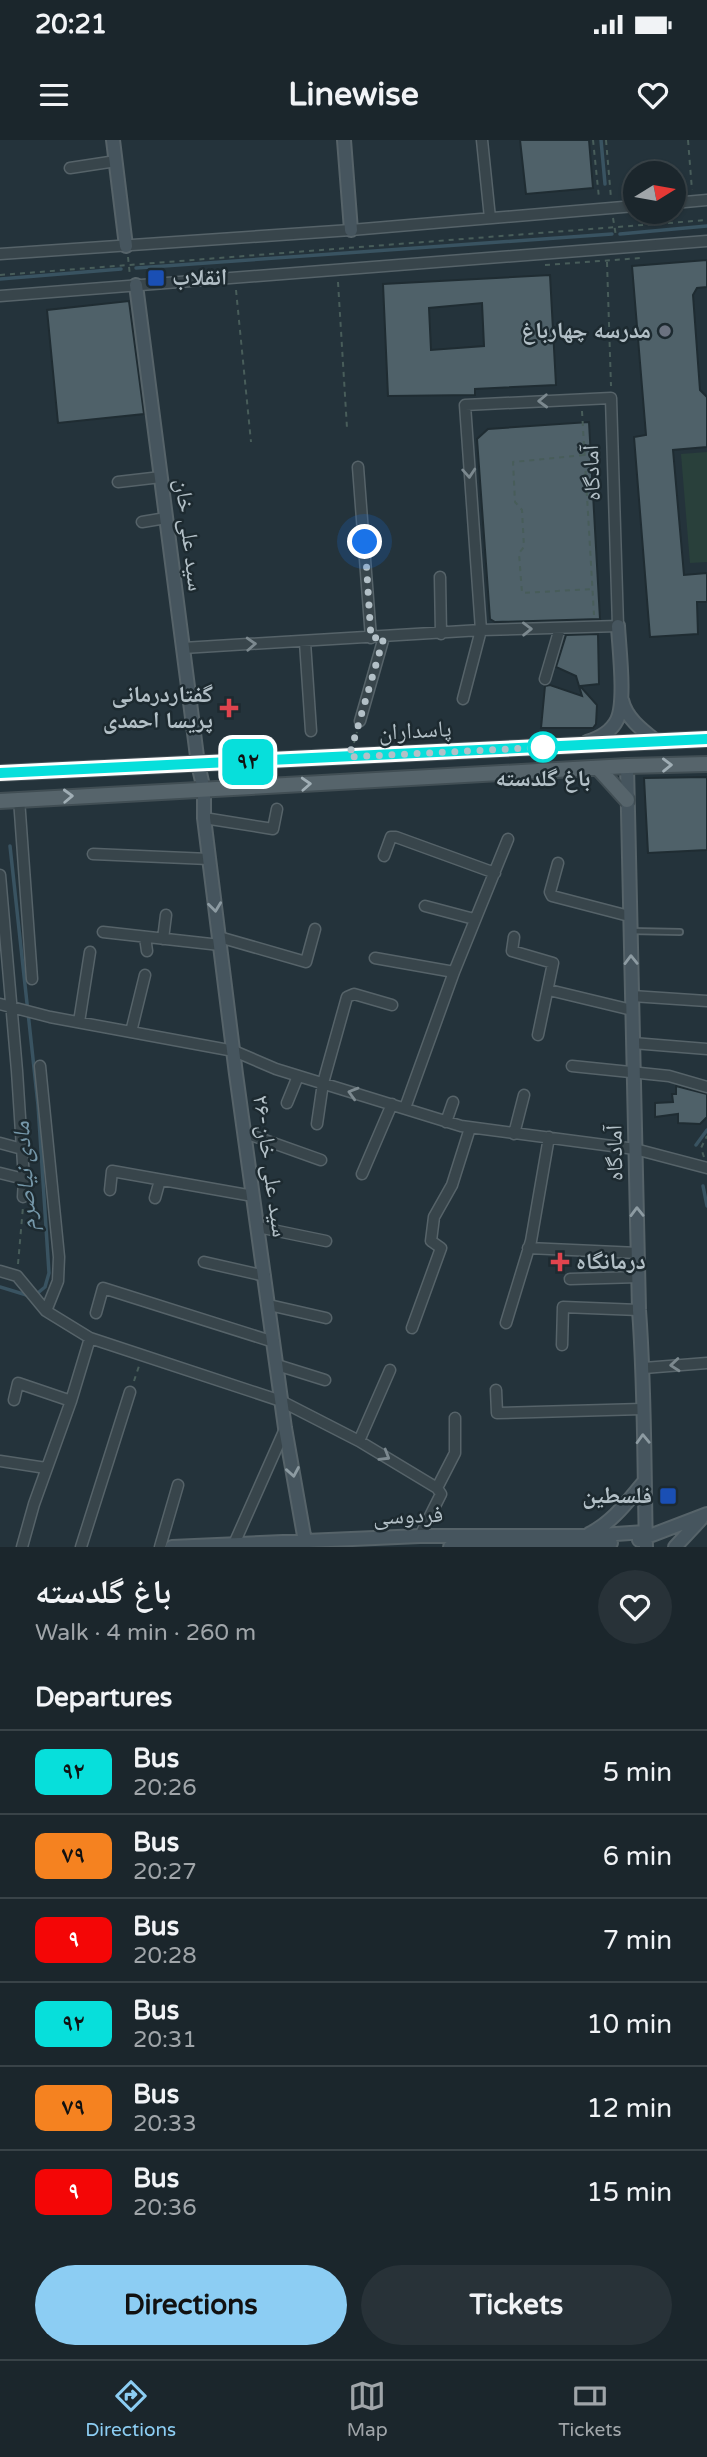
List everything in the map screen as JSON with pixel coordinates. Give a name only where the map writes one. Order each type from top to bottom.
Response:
[{"type":"main road","points":[[113,140],[126,246]]},
{"type":"main road","points":[[344,140],[351,230]]},
{"type":"main road","name":"سید علی خان","points":[[133,285],[198,764],[204,790]]},
{"type":"main road","name":"آمادگاه","points":[[580,745],[607,733],[618,718],[621,696],[618,626]]},
{"type":"main road","name":"آمادگاه","points":[[621,696],[624,709],[639,727],[656,741]]},
{"type":"main road","points":[[707,739],[623,743],[628,766],[707,764]]},
{"type":"main road","name":"پاسداران","points":[[0,773],[623,743]]},
{"type":"main road","points":[[580,745],[591,751],[592,768],[626,800]]},
{"type":"main road","points":[[232,763],[219,772],[219,779],[221,785],[238,788]]},
{"type":"main road","name":"آمادگاه","points":[[628,766],[626,800],[639,1310],[644,1368],[642,1409],[645,1541]]},
{"type":"main road","name":"پاسداران","points":[[0,800],[628,766]]},
{"type":"main road","name":"۲۶-سید علی خان","points":[[204,790],[204,818],[253,1196],[285,1428],[306,1544]]},
{"type":"main road","points":[[586,1536],[603,1527],[621,1511],[644,1482]]},
{"type":"main road","points":[[645,1541],[706,1513]]},
{"type":"main road","points":[[675,1547],[706,1513]]},
{"type":"main road","name":"فردوسی","points":[[172,1547],[306,1544],[420,1536],[586,1536],[645,1541]]},
{"type":"main road","name":"فردوسی","points":[[450,1547],[645,1541]]},
{"type":"street","points":[[482,140],[490,218]]},
{"type":"street","points":[[69,168],[116,161]]},
{"type":"street","points":[[686,202],[707,200]]},
{"type":"street","points":[[0,254],[351,230],[623,207]]},
{"type":"street","points":[[0,296],[707,242]]},
{"type":"street","points":[[463,699],[481,630],[465,405],[611,398]]},
{"type":"street","name":"آمادگاه","points":[[611,398],[618,626]]},
{"type":"street","points":[[358,467],[371,638]]},
{"type":"street","points":[[118,482],[160,477]]},
{"type":"street","points":[[142,523],[166,519]]},
{"type":"street","points":[[440,577],[441,634]]},
{"type":"street","points":[[183,648],[481,630],[618,626]]},
{"type":"street","points":[[545,679],[560,628]]},
{"type":"street","points":[[360,721],[384,637]]},
{"type":"street","points":[[305,642],[311,732]]},
{"type":"street","points":[[19,799],[32,979]]},
{"type":"street","points":[[204,818],[273,834],[277,809]]},
{"type":"street","points":[[384,856],[391,837],[396,837],[495,873]]},
{"type":"street","points":[[405,1108],[474,919],[508,839]]},
{"type":"street","points":[[93,853],[209,859]]},
{"type":"street","points":[[558,863],[552,896],[629,916]]},
{"type":"street","points":[[0,875],[12,1007],[23,1197]]},
{"type":"street","points":[[425,906],[474,919]]},
{"type":"street","points":[[163,939],[166,915]]},
{"type":"street","points":[[103,932],[163,939],[220,941],[306,962],[315,929]]},
{"type":"street","points":[[145,937],[147,951]]},
{"type":"street","points":[[514,937],[512,951],[554,963],[538,1035]]},
{"type":"street","points":[[79,1022],[90,953]]},
{"type":"street","points":[[375,958],[454,972]]},
{"type":"street","points":[[131,1032],[145,975]]},
{"type":"street","points":[[549,990],[632,1010]]},
{"type":"street","points":[[317,1124],[323,1083],[349,995],[392,1005]]},
{"type":"street","points":[[632,996],[707,1001]]},
{"type":"street","points":[[0,1004],[50,1017],[234,1051],[298,1076],[470,1128],[635,1149],[707,1169]]},
{"type":"street","points":[[633,1043],[707,1049]]},
{"type":"street","points":[[40,1066],[59,1256],[58,1281],[46,1311]]},
{"type":"street","points":[[572,1066],[668,1076],[707,1087]]},
{"type":"street","points":[[287,1103],[298,1076]]},
{"type":"street","points":[[514,1134],[524,1094]]},
{"type":"street","points":[[446,1122],[453,1102]]},
{"type":"street","points":[[362,1174],[392,1104]]},
{"type":"street","points":[[412,1328],[441,1248],[431,1241],[434,1217],[452,1185],[470,1128]]},
{"type":"street","points":[[245,1133],[321,1160]]},
{"type":"street","points":[[506,1323],[528,1248],[549,1137]]},
{"type":"street","points":[[0,1143],[22,1149]]},
{"type":"street","points":[[110,1190],[112,1171],[253,1196]]},
{"type":"street","points":[[0,1173],[24,1179]]},
{"type":"street","points":[[155,1198],[160,1180]]},
{"type":"street","points":[[258,1227],[326,1241]]},
{"type":"street","points":[[528,1248],[638,1253]]},
{"type":"street","points":[[204,1262],[265,1276]]},
{"type":"street","points":[[0,1271],[17,1276],[46,1311],[90,1338],[281,1401],[359,1441],[437,1488],[441,1494],[420,1536]]},
{"type":"street","points":[[570,1279],[639,1277]]},
{"type":"street","points":[[96,1313],[103,1289],[274,1342]]},
{"type":"street","points":[[269,1305],[326,1318]]},
{"type":"street","points":[[562,1345],[563,1307],[639,1310]]},
{"type":"street","points":[[22,1547],[90,1338]]},
{"type":"street","points":[[644,1368],[707,1363]]},
{"type":"street","points":[[277,1365],[325,1380]]},
{"type":"street","points":[[359,1441],[390,1370]]},
{"type":"street","points":[[13,1400],[18,1383],[71,1401]]},
{"type":"street","points":[[496,1390],[497,1413],[642,1409]]},
{"type":"street","points":[[81,1547],[130,1391]]},
{"type":"street","points":[[437,1488],[455,1453],[455,1418]]},
{"type":"street","points":[[234,1546],[285,1428]]},
{"type":"street","points":[[0,1461],[46,1468]]},
{"type":"street","points":[[160,1547],[178,1485]]},
{"type":"lane","points":[[630,931],[680,932]]},
{"type":"path","points":[[593,140],[600,209]]},
{"type":"path","points":[[606,140],[614,227],[611,398]]},
{"type":"path","points":[[688,140],[692,202]]},
{"type":"path","points":[[0,275],[707,220]]},
{"type":"path","points":[[126,246],[133,285]]},
{"type":"path","points":[[338,269],[347,428]]},
{"type":"path","points":[[234,278],[251,442]]},
{"type":"path","points":[[582,399],[596,627]]},
{"type":"path","points":[[584,455],[513,462],[515,502],[522,510],[524,547],[519,553],[522,593],[593,589]]},
{"type":"path","points":[[349,757],[360,721]]},
{"type":"path","points":[[707,1136],[701,1147],[707,1169]]},
{"type":"path","points":[[17,1276],[23,1197]]},
{"type":"path","points":[[130,1391],[143,1356]]},
{"type":"green space","points":[[707,452],[707,562],[690,563],[681,454]]},
{"type":"building","points":[[520,140],[589,140],[593,188],[526,194]]},
{"type":"building","points":[[707,260],[707,287],[697,288],[693,295],[700,390],[707,397],[707,447],[673,450],[684,575],[707,573],[707,602],[697,602],[698,634],[650,637],[634,437],[646,435],[632,266]]},
{"type":"building","points":[[550,275],[556,385],[475,389],[475,395],[388,396],[383,284]],"holes":[[[482,303],[484,346],[431,350],[429,308]]]},
{"type":"building","points":[[129,301],[144,414],[58,423],[47,310]]},
{"type":"building","points":[[589,422],[600,619],[495,622],[490,619],[477,439],[488,429]]},
{"type":"building","points":[[598,634],[599,684],[580,686],[597,705],[596,724],[593,728],[541,728],[545,686],[550,685],[582,696],[576,676],[556,667],[566,635]]},
{"type":"building","points":[[707,777],[707,850],[648,853],[644,778]]},
{"type":"building","points":[[676,1086],[707,1094],[707,1117],[700,1124],[678,1123],[678,1114],[655,1117],[655,1103],[673,1102],[672,1094],[676,1094]]},
{"type":"waterway","points":[[601,140],[605,184]]},
{"type":"waterway","points":[[620,234],[707,226]]},
{"type":"waterway","points":[[136,268],[612,234]]},
{"type":"waterway","points":[[0,279],[121,269]]},
{"type":"waterway","name":"مادی نیاصرم","points":[[0,1287],[33,1297],[45,1287],[49,1273],[38,1105],[10,846]]},
{"type":"waterway","points":[[696,1145],[707,1130]]},
{"type":"waterway","points":[[703,1186],[707,1206]]},
{"type":"bus line","name":"۹۲","points":[[0,773],[707,739]]},
{"type":"place","name":"انقلاب","points":[[156,278]]},
{"type":"place","name":"مدرسه چهارباغ","points":[[665,331]]},
{"type":"place","name":"گفتاردرمانی پریسا احمدی","points":[[229,708]]},
{"type":"place","name":"باغ گلدسته","points":[[543,747]]},
{"type":"place","name":"درمانگاه","points":[[560,1262]]},
{"type":"place","name":"فلسطین","points":[[668,1496]]},
{"type":"route","points":[[365,542],[371,638],[384,637],[349,757],[548,747],[543,747]]}]
